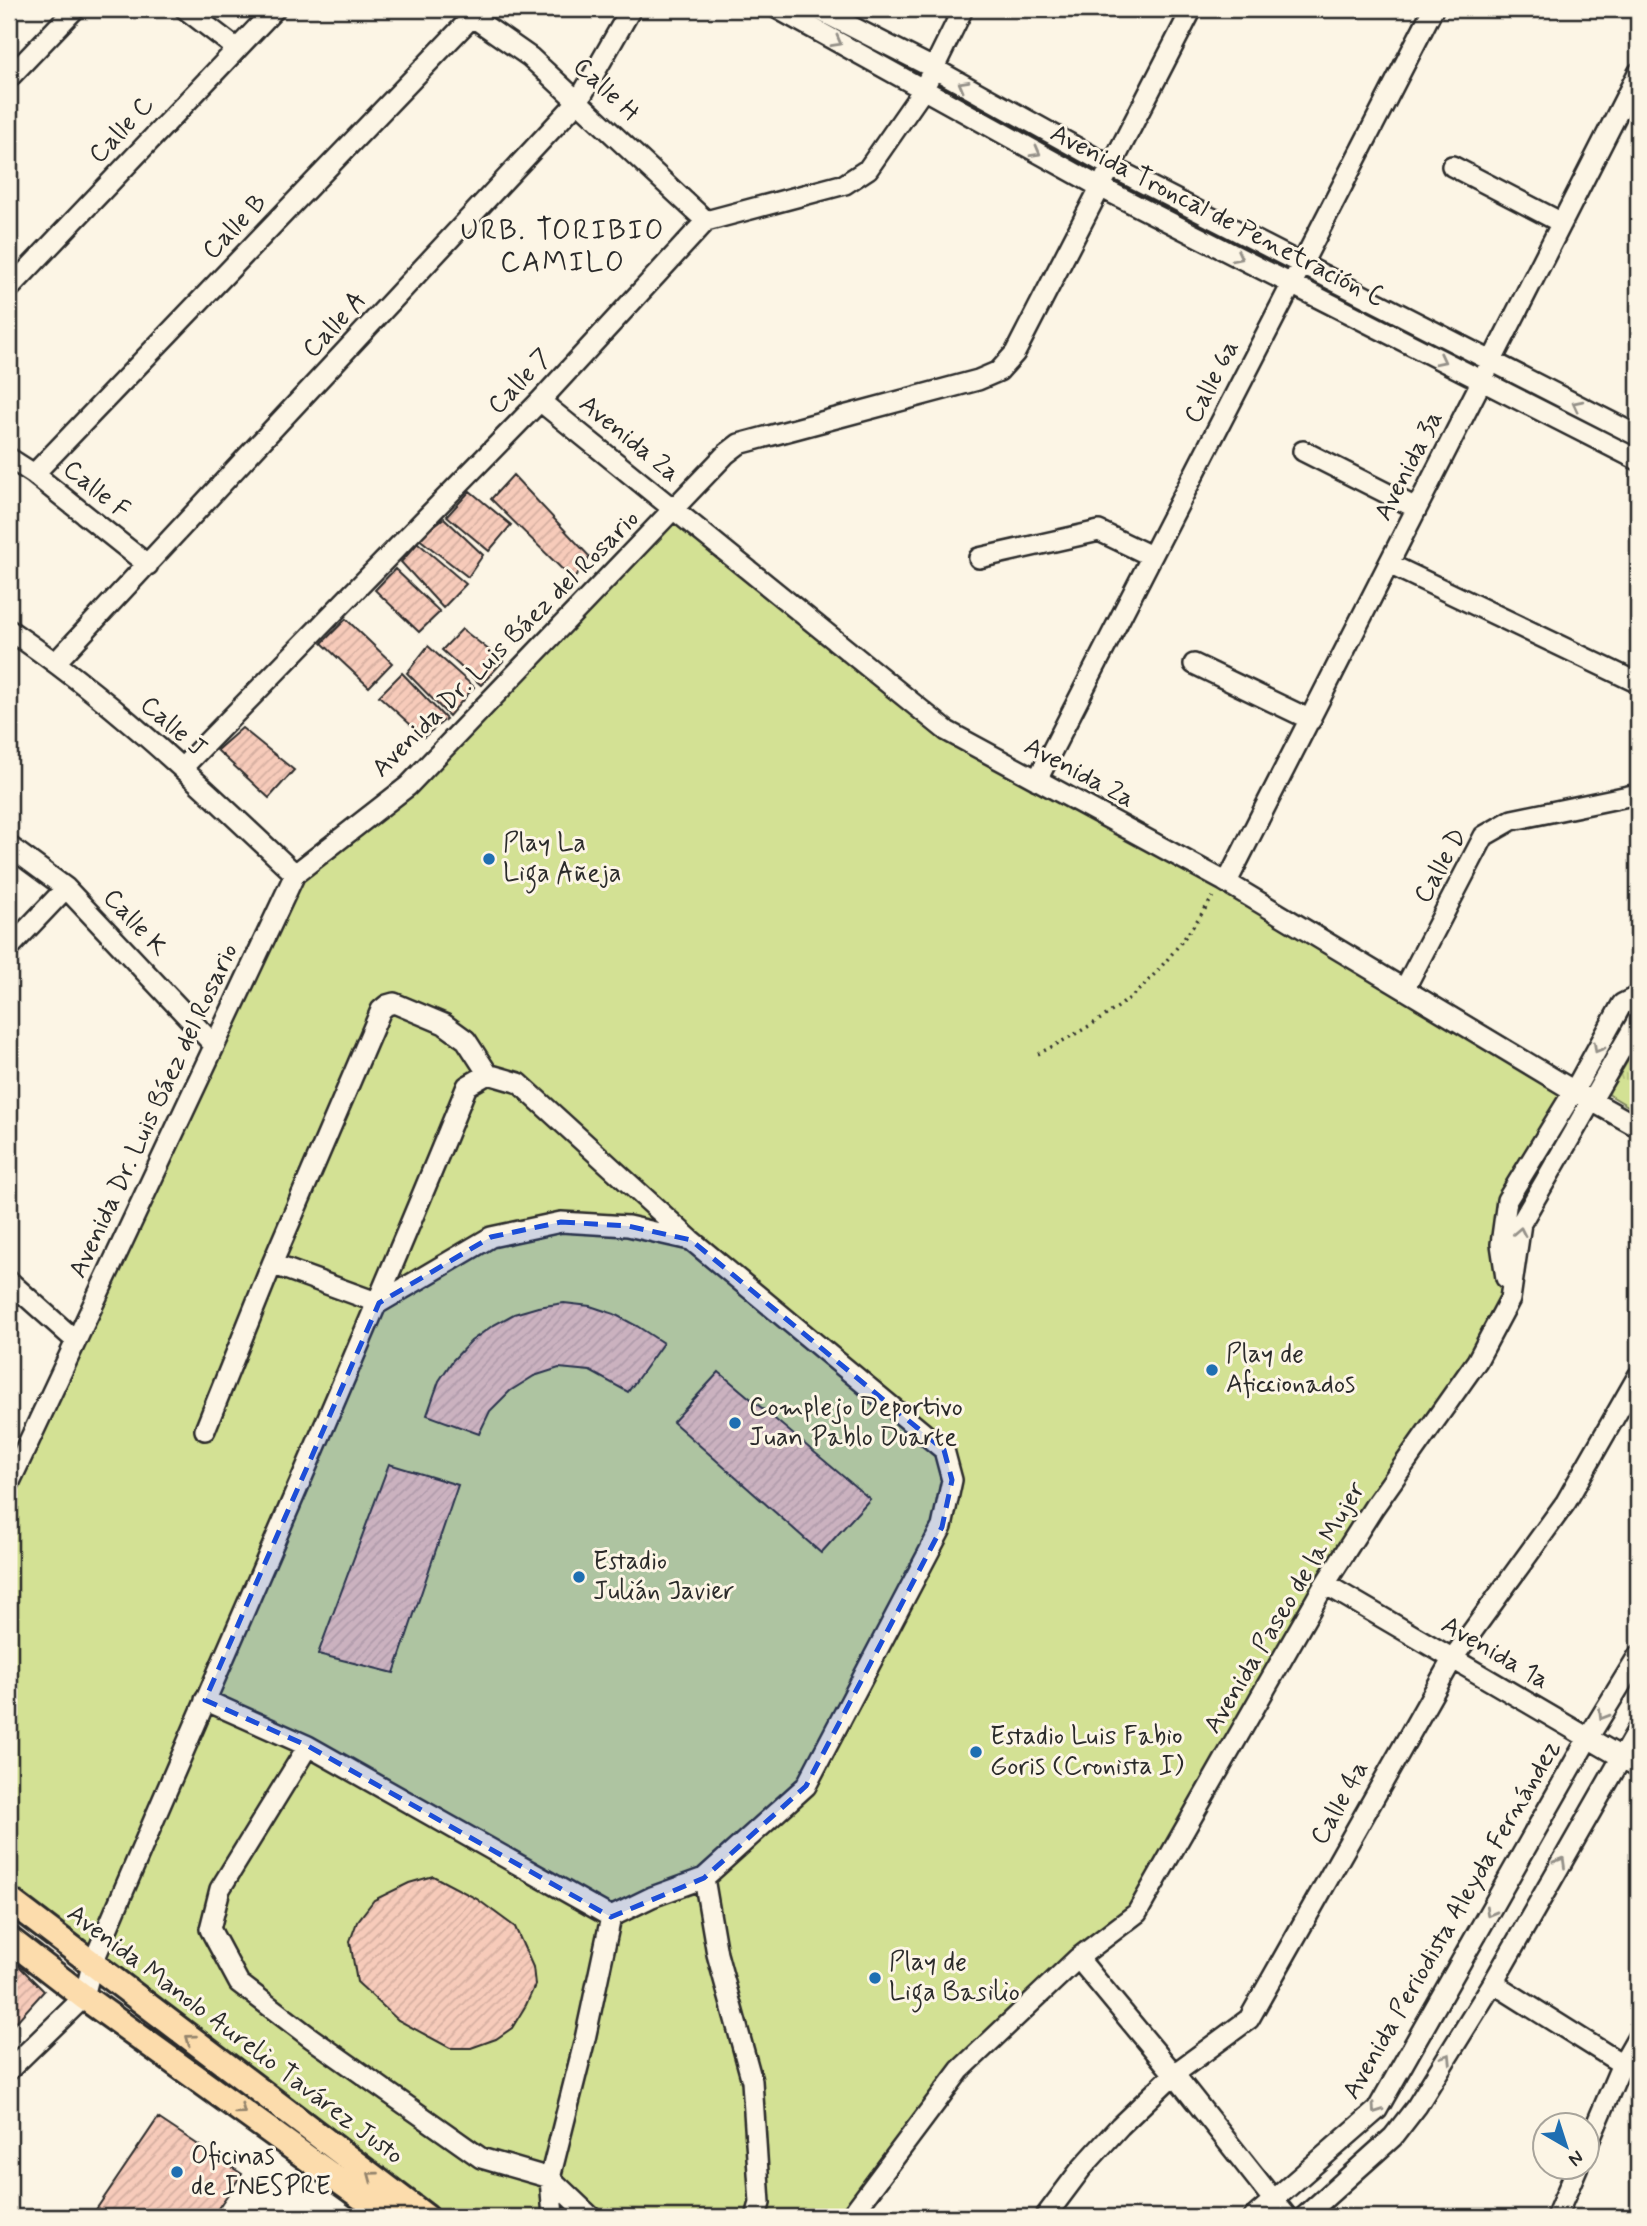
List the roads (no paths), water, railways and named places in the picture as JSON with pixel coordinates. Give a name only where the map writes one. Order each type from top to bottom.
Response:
[{"type":"main road","name":"Avenida Manolo Aurelio Tavárez Justo","points":[[9,1900],[426,2217]]},
{"type":"main road","name":"Avenida Manolo Aurelio Tavárez Justo","points":[[9,1939],[83,1997],[389,2217]]},
{"type":"street","points":[[9,78],[75,9]]},
{"type":"street","points":[[185,9],[236,48]]},
{"type":"street","name":"Calle C","points":[[9,289],[275,9]]},
{"type":"street","name":"Calle A","points":[[57,662],[579,100],[631,9]]},
{"type":"street","name":"Avenida Troncal de Penetración C","points":[[778,9],[1100,187],[1638,460]]},
{"type":"street","name":"Avenida Troncal de Penetración C","points":[[817,9],[934,69],[1110,166],[1638,436]]},
{"type":"street","points":[[706,220],[845,184],[868,169],[923,90],[963,9]]},
{"type":"street","name":"Avenida Dr. Luis Báez del Rosario","points":[[9,1484],[295,874],[408,786],[738,444],[978,380],[999,371],[1015,353],[1192,9]]},
{"type":"street","name":"Calle 6a","points":[[1037,780],[1433,9]]},
{"type":"street","name":"Calle H","points":[[467,13],[530,57],[706,220]]},
{"type":"street","name":"Calle B","points":[[34,474],[467,13]]},
{"type":"street","name":"Avenida 3a","points":[[1226,882],[1311,720],[1638,73]]},
{"type":"street","points":[[1452,166],[1562,223]]},
{"type":"street","name":"Calle 7","points":[[183,768],[540,401],[706,220]]},
{"type":"street","name":"Avenida 2a","points":[[540,401],[947,731],[1226,882],[1638,1127]]},
{"type":"street","points":[[1303,451],[1416,508]]},
{"type":"street","name":"Calle F","points":[[9,458],[34,474],[148,565]]},
{"type":"street","points":[[979,558],[1099,531],[1151,556]]},
{"type":"street","points":[[1389,564],[1638,683]]},
{"type":"street","name":"Calle J","points":[[9,630],[57,662],[183,768],[295,874]]},
{"type":"street","points":[[1194,664],[1311,720]]},
{"type":"street","name":"Calle D","points":[[1405,988],[1484,835],[1512,820],[1638,794]]},
{"type":"street","name":"Calle K","points":[[9,846],[66,888],[214,1045]]},
{"type":"street","points":[[9,948],[66,888]]},
{"type":"street","points":[[1510,1299],[1501,1244],[1507,1200],[1574,1091],[1622,1004],[1638,996]]},
{"type":"street","points":[[205,1430],[272,1264],[381,1010],[394,1003],[444,1024],[466,1040],[488,1074],[519,1083],[691,1240],[944,1450],[952,1480],[942,1527],[806,1786],[704,1878],[653,1897],[611,1917]]},
{"type":"street","name":"Avenida Paseo de la Mujer","points":[[850,2217],[960,2070],[1078,1958],[1137,1913],[1325,1584],[1374,1507],[1477,1361],[1510,1299],[1521,1223],[1638,1020]]},
{"type":"street","points":[[9,2070],[83,1997],[92,1965],[379,1303],[467,1086],[488,1074]]},
{"type":"street","points":[[379,1303],[491,1237],[561,1222],[628,1226],[691,1240]]},
{"type":"street","points":[[272,1264],[379,1303]]},
{"type":"street","points":[[9,1281],[75,1340]]},
{"type":"street","name":"Calle 4a","points":[[1045,2217],[1081,2169],[1120,2126],[1174,2074],[1249,2019],[1452,1658],[1566,1502],[1638,1376]]},
{"type":"street","name":"Avenida 1a","points":[[1325,1584],[1630,1762]]},
{"type":"street","name":"Avenida Periodista Aleyda Fernández","points":[[1254,2217],[1377,2110],[1588,1738],[1638,1656]]},
{"type":"street","points":[[205,1700],[308,1746],[611,1917]]},
{"type":"street","points":[[1304,2217],[1405,2123],[1630,1762],[1638,1729]]},
{"type":"street","points":[[308,1746],[220,1889],[211,1929],[239,1983],[311,2038],[481,2158],[550,2178],[591,2217]]},
{"type":"street","points":[[704,1878],[717,1954],[752,2081],[760,2203],[756,2217]]},
{"type":"street","points":[[552,2217],[550,2178],[585,2039],[611,1917]]},
{"type":"street","points":[[1078,1958],[1287,2217]]},
{"type":"street","points":[[1493,1983],[1622,2064]]},
{"type":"street","points":[[1602,2110],[1638,2036]]},
{"type":"street","points":[[1556,2217],[1572,2180]]},
{"type":"place","name":"Play La Liga Añeja","points":[[489,859]]},
{"type":"place","name":"Play de Aficcionados","points":[[1212,1370]]},
{"type":"place","name":"Complejo Deportivo Juan Pablo Duarte","points":[[735,1423]]},
{"type":"place","name":"Estadio Julián Javier","points":[[579,1577]]},
{"type":"place","name":"Estadio Luis Fabio Goris (Cronista I)","points":[[976,1752]]},
{"type":"place","name":"Play de Liga Basilio","points":[[875,1978]]},
{"type":"place","name":"Oficinas de INESPRE","points":[[177,2172]]},
{"type":"district","name":"URB. TORIBIO CAMILO","points":[[563,247]]}]
